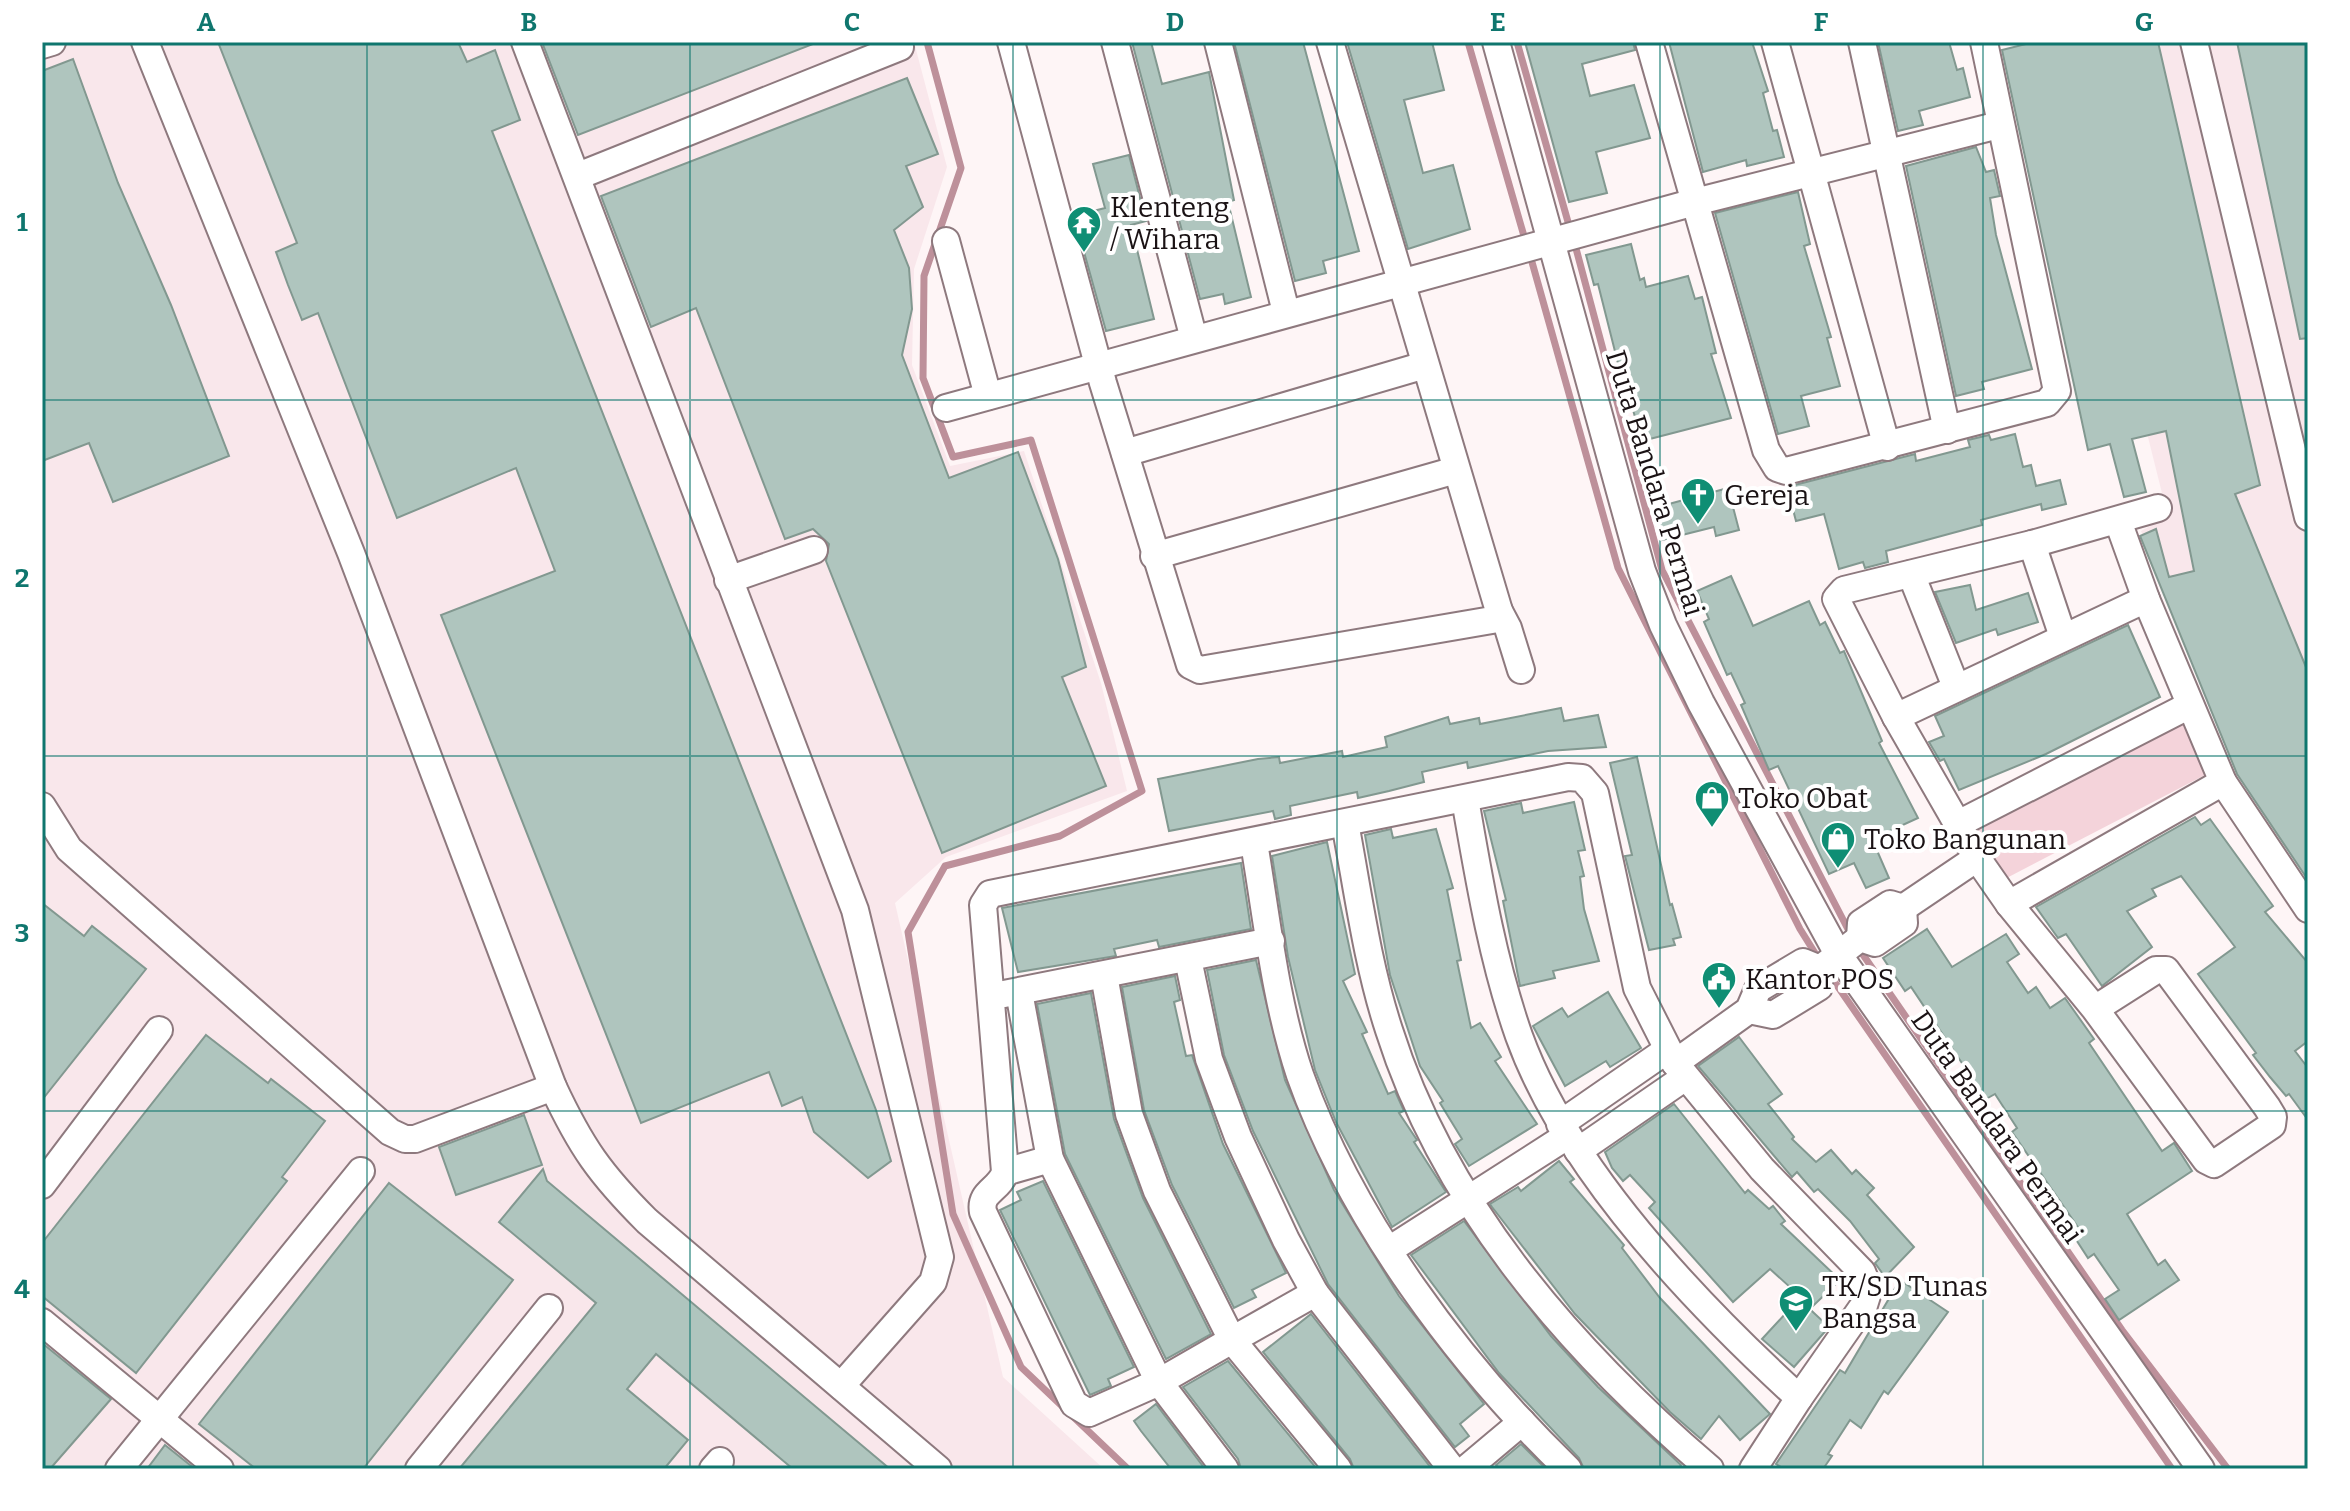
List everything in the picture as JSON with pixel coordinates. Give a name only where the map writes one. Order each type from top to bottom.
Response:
[{"type":"street","points":[[42,45],[52,42]]},
{"type":"street","points":[[145,42],[351,553],[553,1087],[580,1144],[610,1184],[647,1221],[938,1469]]},
{"type":"street","points":[[525,42],[864,936],[940,1257],[933,1282],[841,1386]]},
{"type":"street","points":[[1011,42],[1099,364],[1187,660],[1198,670],[1492,620],[1499,611]]},
{"type":"street","points":[[1115,42],[1194,339]]},
{"type":"street","points":[[1218,42],[1286,312]]},
{"type":"street","points":[[1330,42],[1456,470],[1499,611],[1508,628],[1521,670]]},
{"type":"street","name":"Duta Bandara Permai","points":[[1496,42],[1642,571],[1663,625],[1838,954],[2201,1469]]},
{"type":"street","points":[[1649,42],[1766,450],[1777,468],[1792,471],[2047,403],[2057,391],[2057,377],[1999,125],[1984,42]]},
{"type":"street","points":[[1775,42],[1887,447]]},
{"type":"street","points":[[1862,42],[1947,430]]},
{"type":"street","points":[[2194,42],[2308,517]]},
{"type":"street","points":[[578,176],[900,47]]},
{"type":"street","points":[[946,408],[1695,202],[1999,125]]},
{"type":"street","points":[[946,241],[988,396]]},
{"type":"street","points":[[1125,453],[1425,365]]},
{"type":"street","points":[[1154,556],[1456,470]]},
{"type":"street","points":[[2095,1009],[2156,970],[2166,970],[2267,1107],[2273,1117],[2272,1125],[2214,1164],[2206,1160],[2095,1009],[2009,904],[1977,858],[1896,717],[1836,599],[1844,590],[2032,544],[2158,508]]},
{"type":"street","points":[[2118,521],[2146,599],[2223,782],[2308,909]]},
{"type":"street","points":[[2032,544],[2063,637]]},
{"type":"street","points":[[728,580],[814,550]]},
{"type":"street","points":[[1911,574],[1956,687]]},
{"type":"street","points":[[1896,717],[2146,599]]},
{"type":"street","points":[[1956,825],[2190,705]]},
{"type":"street","points":[[1315,1293],[1159,1382],[1089,1413],[1077,1410],[981,1203],[986,1194],[1003,1180],[1005,1172],[983,905],[990,894],[1568,777],[1582,778],[1591,785],[1637,988],[1675,1064],[1762,1169],[1862,1272],[1869,1289],[1864,1305],[1754,1468]]},
{"type":"street","points":[[2009,904],[2223,782]]},
{"type":"street","points":[[1465,799],[1501,978],[1520,1039],[1568,1137],[1702,1304],[1799,1398]]},
{"type":"street","points":[[42,806],[69,849],[390,1132],[405,1139],[415,1139],[553,1087]]},
{"type":"street","points":[[1345,823],[1373,972],[1388,1030],[1406,1076],[1470,1199],[1519,1275],[1579,1346],[1710,1469]]},
{"type":"street","points":[[1254,843],[1299,1072],[1339,1162],[1389,1250],[1449,1334],[1522,1422],[1568,1469]]},
{"type":"street","points":[[1389,1250],[1568,1137],[1675,1064],[1749,1010],[1758,989],[1803,962],[1838,954],[1861,923],[1890,904],[1903,908],[1977,858]]},
{"type":"street","points":[[989,996],[1271,941]]},
{"type":"street","points":[[1188,959],[1209,1059],[1238,1137],[1315,1293],[1452,1469]]},
{"type":"street","points":[[1104,975],[1129,1114],[1157,1191],[1232,1340],[1338,1469]]},
{"type":"street","points":[[1019,992],[1050,1159],[1159,1382],[1225,1469]]},
{"type":"street","points":[[42,1185],[159,1030]]},
{"type":"street","points":[[1005,1172],[1050,1159]]},
{"type":"street","points":[[119,1469],[361,1171]]},
{"type":"street","points":[[419,1469],[549,1308]]},
{"type":"street","points":[[42,1322],[220,1469]]},
{"type":"street","points":[[1466,1469],[1522,1422]]},
{"type":"shaded area","points":[[42,42],[914,42],[947,167],[914,269],[912,365],[950,466],[1024,451],[1101,683],[1127,791],[946,857],[895,903],[1003,1377],[1104,1469],[42,1469]]},
{"type":"shaded area","points":[[2049,42],[2308,42],[2308,875],[2239,773],[2141,531],[2168,517]]},
{"type":"shaded area","points":[[2183,719],[2207,774],[1999,882],[1972,829]]},
{"type":"building","points":[[218,42],[458,42],[467,62],[495,50],[520,120],[492,131],[876,1110],[891,1161],[868,1178],[814,1132],[802,1097],[782,1106],[769,1072],[641,1123],[441,615],[555,571],[516,468],[397,518],[318,313],[302,320],[288,285],[276,252],[297,243]]},
{"type":"building","points":[[542,42],[812,42],[813,44],[578,135]]},
{"type":"building","points":[[1132,42],[1151,42],[1162,84],[1209,72],[1234,200],[1228,202],[1251,297],[1225,304],[1223,294],[1200,299]]},
{"type":"building","points":[[1234,42],[1303,42],[1359,251],[1323,261],[1326,273],[1295,281]]},
{"type":"building","points":[[1347,42],[1432,42],[1444,90],[1404,100],[1423,173],[1453,165],[1470,229],[1408,249]]},
{"type":"building","points":[[1525,42],[1633,42],[1635,50],[1582,64],[1590,96],[1634,85],[1650,138],[1596,152],[1607,193],[1569,202]]},
{"type":"building","points":[[1669,42],[1752,42],[1768,91],[1763,93],[1773,131],[1777,130],[1784,157],[1747,166],[1746,160],[1703,172]]},
{"type":"building","points":[[1878,42],[1949,42],[1957,70],[1963,68],[1970,97],[1919,111],[1923,125],[1898,131]]},
{"type":"building","points":[[2034,42],[2158,42],[2260,485],[2235,494],[2308,672],[2308,880],[2237,774],[2140,536],[2156,529],[2169,577],[2194,571],[2166,431],[2132,439],[2146,492],[2124,497],[2110,444],[2088,450],[2002,50]]},
{"type":"building","points":[[2237,42],[2308,42],[2308,338],[2300,339]]},
{"type":"building","points":[[73,59],[118,183],[171,305],[229,456],[113,502],[89,443],[42,461],[42,71]]},
{"type":"building","points":[[907,78],[938,154],[906,166],[923,207],[894,230],[909,268],[912,309],[902,355],[949,478],[1018,452],[1058,559],[1086,667],[1062,677],[1106,786],[942,853],[826,561],[829,544],[813,529],[785,539],[696,308],[651,327],[601,196]]},
{"type":"building","points":[[1976,147],[1986,172],[1994,170],[2000,196],[1990,198],[1996,235],[2032,369],[1982,382],[1984,389],[1956,396],[1906,166]]},
{"type":"building","points":[[1129,155],[1146,221],[1131,225],[1154,319],[1106,331],[1074,216],[1105,208],[1093,164]]},
{"type":"building","points":[[1798,192],[1810,244],[1804,246],[1831,337],[1827,338],[1840,386],[1801,396],[1809,426],[1778,434],[1715,213]]},
{"type":"building","points":[[1631,244],[1640,280],[1644,278],[1646,287],[1688,276],[1695,299],[1702,297],[1716,353],[1711,354],[1731,418],[1642,441],[1633,410],[1630,411],[1598,284],[1594,285],[1586,255]]},
{"type":"building","points":[[2015,434],[2023,467],[2031,465],[2036,486],[2060,480],[2066,504],[2042,510],[2041,504],[1981,520],[1982,525],[1886,551],[1888,562],[1865,568],[1863,562],[1839,569],[1824,514],[1796,521],[1787,487],[1915,454],[1916,461],[1970,447],[1968,440],[1989,435],[1991,440]]},
{"type":"building","points":[[1728,488],[1739,530],[1716,536],[1714,527],[1662,540],[1654,508]]},
{"type":"building","points":[[1731,576],[1753,626],[1809,601],[1820,625],[1825,622],[1840,653],[1844,651],[1882,741],[1879,743],[1918,818],[1872,839],[1889,878],[1866,888],[1854,863],[1829,874],[1778,766],[1769,770],[1741,705],[1745,703],[1731,673],[1727,675],[1704,622],[1709,619],[1697,591]]},
{"type":"building","points":[[1970,585],[1976,610],[2028,593],[2038,622],[1998,635],[1996,629],[1956,643],[1935,592]]},
{"type":"building","points":[[2128,625],[2160,697],[2046,754],[1959,790],[1944,759],[1940,761],[1929,742],[1944,736],[1935,716]]},
{"type":"building","points":[[1561,708],[1564,721],[1598,715],[1606,747],[1548,751],[1468,768],[1467,762],[1422,772],[1424,782],[1389,791],[1358,798],[1357,792],[1290,806],[1291,815],[1275,819],[1273,811],[1169,831],[1158,779],[1258,759],[1279,757],[1280,763],[1342,751],[1343,757],[1387,747],[1385,737],[1448,717],[1450,724],[1479,718],[1480,724]]},
{"type":"building","points":[[1637,757],[1670,905],[1681,937],[1673,939],[1675,945],[1649,950],[1625,856],[1632,855],[1610,763]]},
{"type":"building","points":[[1574,802],[1585,850],[1578,851],[1584,876],[1580,877],[1584,909],[1599,961],[1553,971],[1555,978],[1520,986],[1503,901],[1506,900],[1484,811],[1521,803],[1523,813]]},
{"type":"building","points":[[2195,817],[2201,825],[2210,819],[2273,906],[2265,912],[2308,963],[2308,1041],[2295,1051],[2308,1068],[2308,1120],[2253,1055],[2256,1053],[2198,974],[2235,947],[2181,876],[2152,889],[2156,896],[2127,911],[2152,947],[2102,986],[2066,934],[2058,938],[2036,907]]},
{"type":"building","points":[[1391,829],[1393,838],[1436,829],[1453,888],[1447,890],[1471,1028],[1480,1023],[1501,1057],[1495,1061],[1537,1124],[1469,1166],[1455,1144],[1462,1139],[1440,1103],[1443,1101],[1420,1066],[1390,975],[1365,835]]},
{"type":"building","points":[[1327,842],[1355,974],[1343,981],[1367,1032],[1362,1034],[1388,1094],[1395,1091],[1404,1111],[1399,1113],[1446,1192],[1392,1227],[1336,1122],[1315,1070],[1288,957],[1272,856]]},
{"type":"building","points":[[1241,863],[1251,929],[1159,947],[1157,940],[1114,949],[1116,956],[1018,972],[1002,908]]},
{"type":"building","points":[[42,903],[84,936],[92,926],[146,969],[42,1100]]},
{"type":"building","points":[[1927,929],[1952,967],[2006,934],[2019,954],[2007,962],[2028,993],[2036,987],[2050,1008],[2065,998],[2094,1039],[2089,1043],[2162,1151],[2174,1143],[2192,1171],[2127,1214],[2158,1265],[2165,1260],[2179,1280],[2119,1320],[2105,1299],[2119,1290],[2094,1254],[2088,1258],[2075,1238],[2082,1233],[2012,1132],[2017,1128],[1995,1094],[1986,1099],[1911,987],[1905,991],[1883,958]]},
{"type":"building","points":[[1256,960],[1285,1080],[1334,1190],[1399,1296],[1484,1404],[1460,1424],[1469,1436],[1455,1447],[1328,1284],[1253,1131],[1224,1055],[1207,970]]},
{"type":"building","points":[[1175,976],[1180,1000],[1174,1002],[1186,1056],[1192,1055],[1223,1144],[1286,1273],[1252,1290],[1256,1297],[1234,1308],[1172,1185],[1144,1110],[1122,987]]},
{"type":"building","points":[[1608,992],[1641,1048],[1610,1067],[1606,1061],[1565,1086],[1533,1026],[1562,1008],[1568,1017]]},
{"type":"building","points":[[1091,993],[1114,1119],[1143,1198],[1211,1334],[1166,1359],[1065,1154],[1037,1004]]},
{"type":"building","points":[[206,1035],[268,1083],[271,1079],[325,1121],[282,1177],[287,1181],[136,1373],[42,1296],[42,1243]]},
{"type":"building","points":[[1739,1037],[1782,1094],[1768,1104],[1794,1137],[1792,1139],[1816,1162],[1831,1150],[1852,1174],[1856,1170],[1874,1188],[1867,1195],[1914,1247],[1885,1277],[1875,1263],[1879,1259],[1850,1221],[1818,1189],[1814,1192],[1797,1172],[1792,1177],[1698,1066]]},
{"type":"building","points":[[1674,1104],[1745,1193],[1748,1190],[1769,1209],[1773,1206],[1785,1221],[1781,1224],[1840,1280],[1812,1307],[1770,1269],[1733,1302],[1649,1208],[1655,1202],[1630,1175],[1623,1181],[1612,1168],[1605,1152]]},
{"type":"building","points":[[524,1115],[542,1165],[456,1195],[439,1147]]},
{"type":"building","points":[[1559,1161],[1574,1179],[1570,1182],[1624,1245],[1622,1248],[1660,1298],[1770,1414],[1740,1440],[1719,1416],[1701,1439],[1670,1412],[1575,1314],[1490,1204],[1518,1187],[1521,1191]]},
{"type":"building","points":[[543,1169],[547,1181],[890,1469],[793,1469],[656,1354],[627,1389],[688,1440],[664,1469],[459,1469],[596,1303],[499,1222]]},
{"type":"building","points":[[1043,1181],[1134,1367],[1108,1379],[1111,1386],[1090,1395],[1000,1210],[1021,1200],[1017,1192]]},
{"type":"building","points":[[389,1183],[513,1280],[363,1469],[256,1469],[199,1424]]},
{"type":"building","points":[[1464,1221],[1551,1336],[1598,1387],[1681,1465],[1678,1469],[1584,1469],[1579,1458],[1499,1373],[1411,1255]]},
{"type":"building","points":[[1900,1280],[1948,1312],[1888,1394],[1884,1391],[1861,1428],[1850,1420],[1828,1454],[1832,1456],[1823,1469],[1784,1469],[1776,1464],[1840,1370],[1845,1373]]},
{"type":"building","name":"TK/SD Tunas Bangsa","points":[[1799,1299],[1829,1327],[1794,1367],[1762,1339]]},
{"type":"building","points":[[1311,1314],[1431,1468],[1354,1469],[1350,1459],[1263,1352]]},
{"type":"building","points":[[42,1343],[111,1399],[50,1469],[42,1469]]},
{"type":"building","points":[[1228,1361],[1317,1469],[1241,1469],[1238,1459],[1183,1387]]},
{"type":"building","points":[[1156,1404],[1205,1469],[1171,1469],[1141,1431],[1134,1421]]},
{"type":"building","points":[[1521,1444],[1544,1469],[1500,1469],[1496,1465]]},
{"type":"building","points":[[165,1445],[195,1469],[147,1469]]},
{"type":"waterway","points":[[927,42],[961,168],[924,276],[923,378],[953,457],[1031,440],[1142,791],[1060,836],[945,866],[908,932],[953,1214],[1021,1367],[1128,1469]]},
{"type":"waterway","points":[[1468,42],[1526,243]]},
{"type":"waterway","points":[[1517,42],[1570,229]]},
{"type":"waterway","points":[[1574,241],[1662,570],[1851,935]]},
{"type":"waterway","points":[[1530,255],[1618,568],[1800,929],[1820,961]]},
{"type":"waterway","points":[[1857,946],[2122,1330],[2228,1469]]},
{"type":"waterway","points":[[1827,971],[2172,1469]]},
{"type":"place","name":"Klenteng / Wihara","points":[[1084,254]]},
{"type":"place","name":"Gereja","points":[[1698,526]]},
{"type":"place","name":"Toko Obat","points":[[1712,829]]},
{"type":"place","name":"Toko Bangunan","points":[[1838,870]]},
{"type":"place","name":"Kantor POS","points":[[1719,1010]]},
{"type":"place","name":"TK/SD Tunas Bangsa","points":[[1796,1333]]}]
